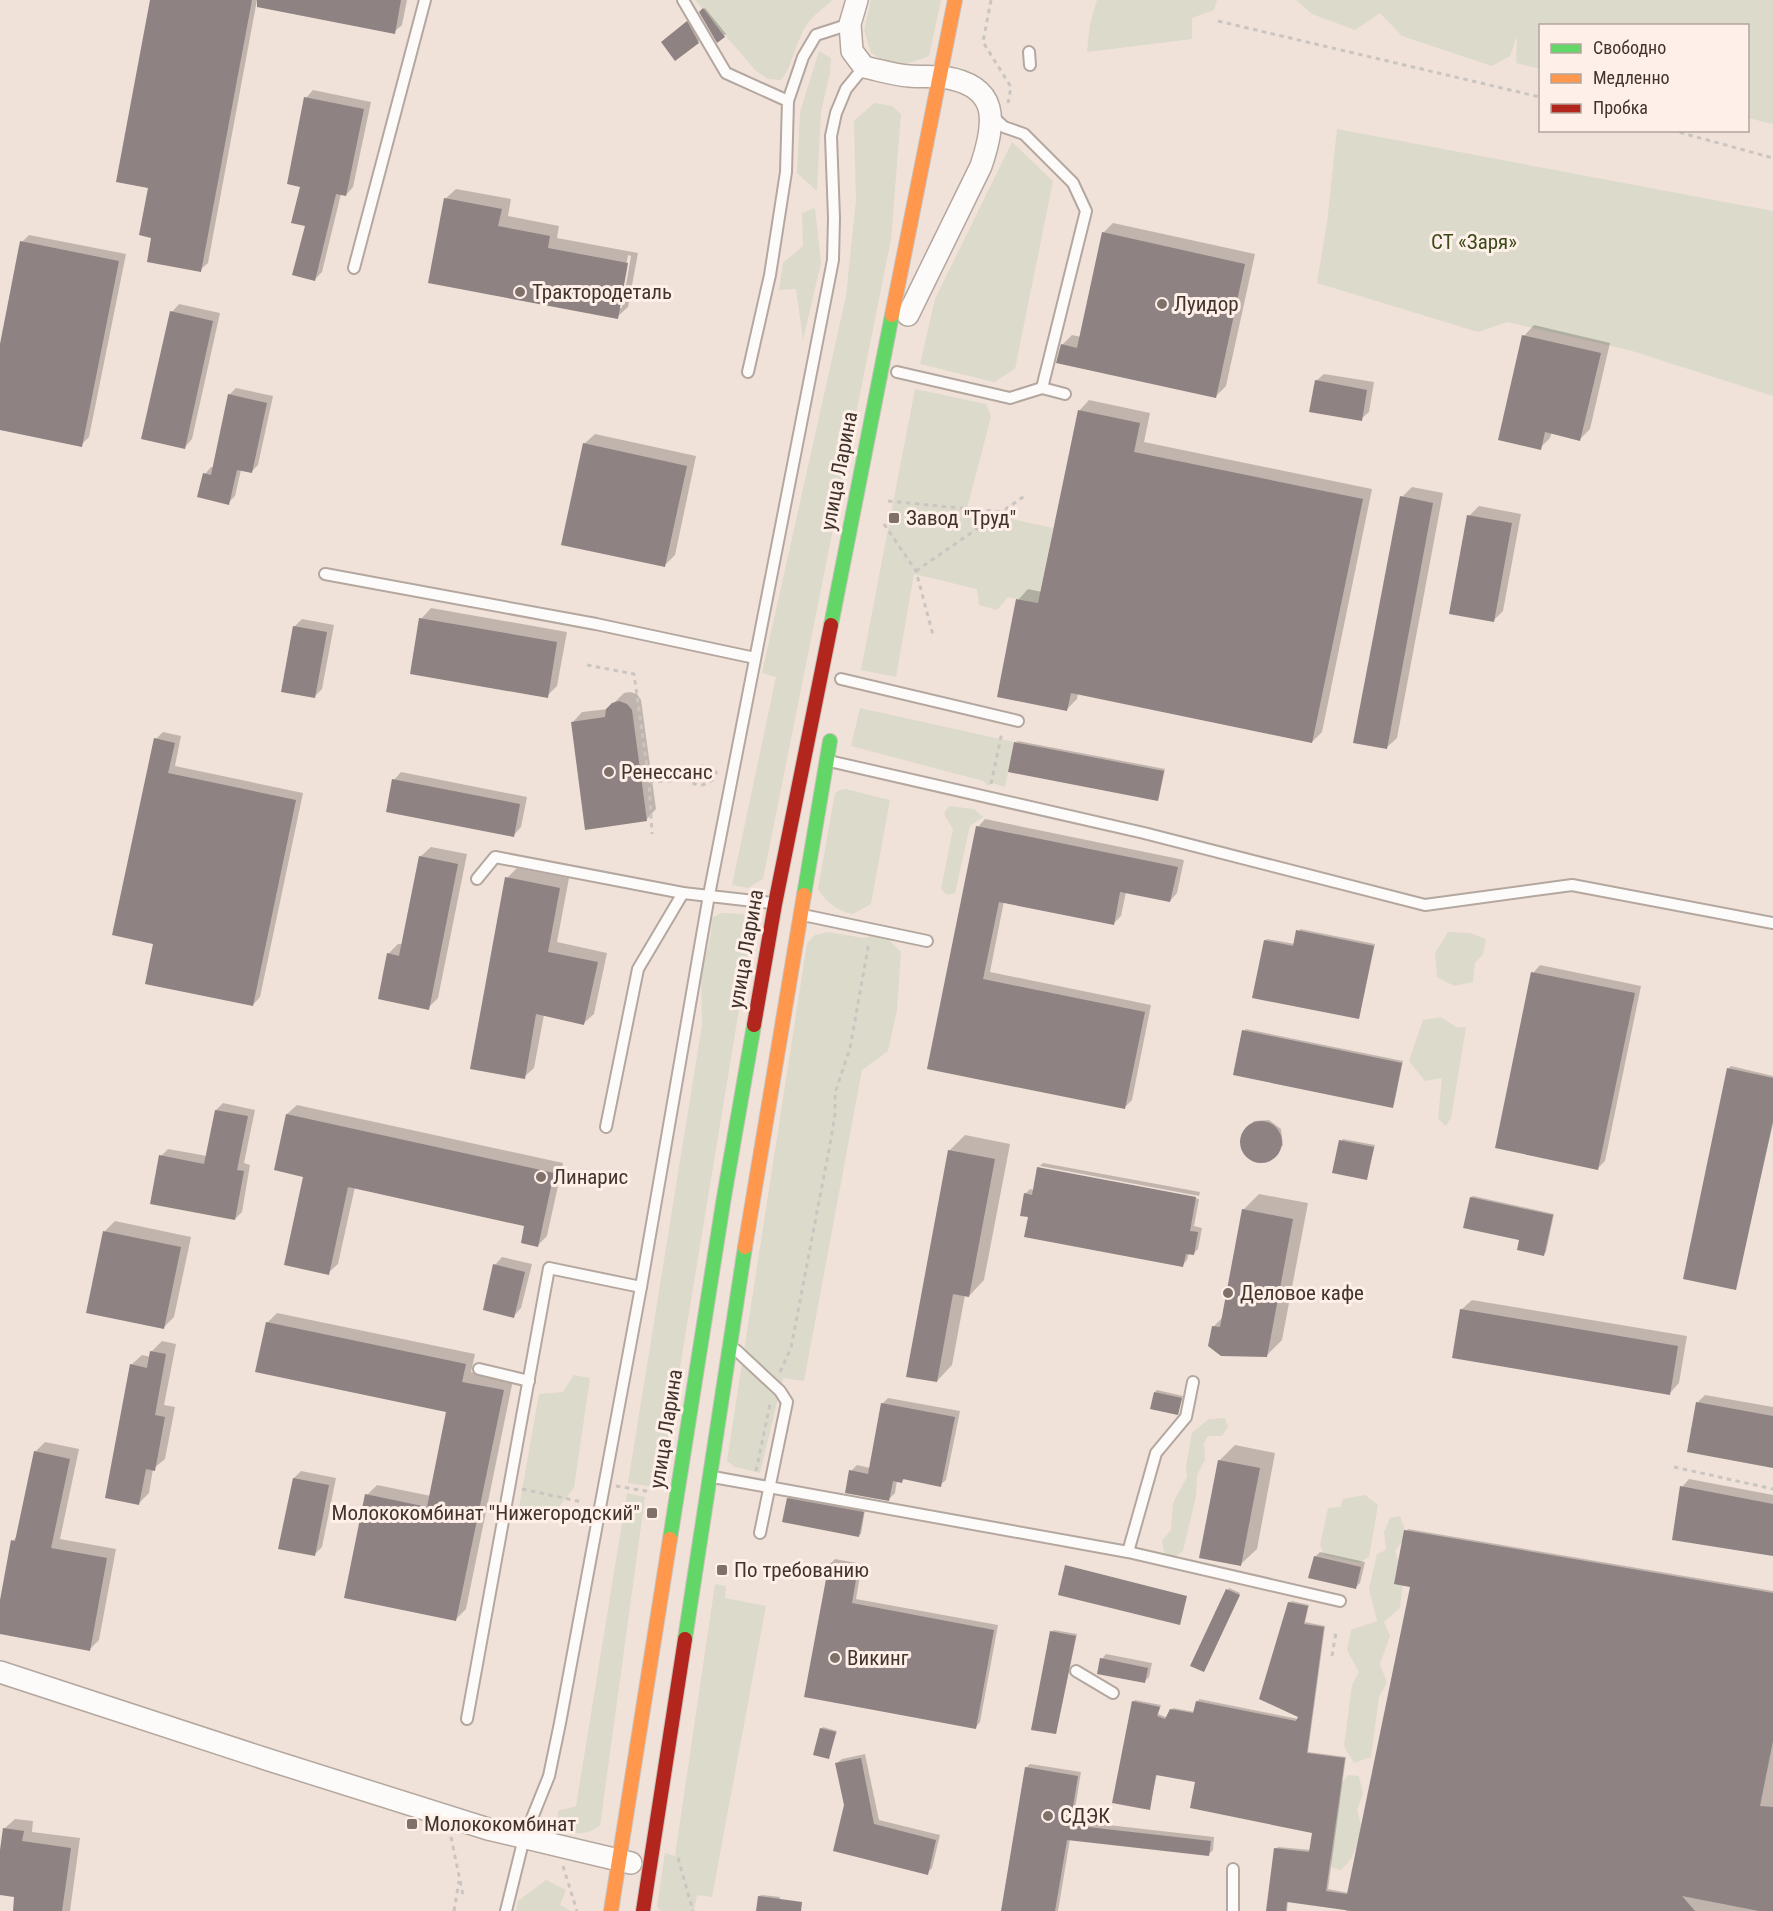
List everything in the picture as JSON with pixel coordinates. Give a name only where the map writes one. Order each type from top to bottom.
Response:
[{"type":"main road","name":"улица Ларина","points":[[611,1911],[724,1197],[775,904],[901,267],[954,80],[955,0]]},
{"type":"main road","points":[[907,320],[921,257]]},
{"type":"main road","points":[[643,1911],[752,1202],[832,725]]},
{"type":"street","points":[[857,0],[850,24],[852,51],[864,67],[907,76],[954,80],[980,92],[998,121],[981,166],[907,320]]},
{"type":"street","points":[[0,1672],[266,1760],[524,1838],[619,1861],[650,1866]]},
{"type":"street","points":[[619,1861],[633,1911]]},
{"type":"lane","points":[[354,268],[425,0]]},
{"type":"lane","points":[[683,0],[726,73],[788,102]]},
{"type":"lane","points":[[748,372],[770,275],[786,172],[788,102],[803,57],[816,35],[850,24]]},
{"type":"lane","points":[[1029,52],[1030,65]]},
{"type":"lane","points":[[506,1911],[524,1838],[549,1776],[558,1734],[641,1287],[709,895],[833,260],[831,136],[836,113],[846,89],[864,67]]},
{"type":"lane","points":[[998,121],[1024,134],[1073,183],[1086,211],[1042,388]]},
{"type":"lane","points":[[897,372],[1010,398],[1042,388],[1065,394]]},
{"type":"lane","points":[[325,574],[596,624],[755,658]]},
{"type":"lane","points":[[841,679],[1018,721]]},
{"type":"lane","points":[[826,760],[1144,833],[1425,904],[1572,885],[1773,922]]},
{"type":"lane","points":[[477,879],[495,857],[683,893],[775,904]]},
{"type":"lane","points":[[606,1127],[638,969],[683,893]]},
{"type":"lane","points":[[800,914],[927,941]]},
{"type":"lane","points":[[467,1719],[549,1268],[641,1287]]},
{"type":"lane","points":[[730,1343],[787,1402],[760,1533]]},
{"type":"lane","points":[[479,1369],[529,1381]]},
{"type":"lane","points":[[1128,1552],[1156,1453],[1186,1417],[1193,1382]]},
{"type":"lane","points":[[710,1476],[1128,1552],[1340,1601]]},
{"type":"lane","points":[[1076,1671],[1113,1693]]},
{"type":"lane","points":[[1233,1869],[1233,1911]]},
{"type":"path","points":[[991,0],[983,42],[1011,87],[998,121]]},
{"type":"path","points":[[1218,21],[1539,97]]},
{"type":"path","points":[[1678,132],[1773,158]]},
{"type":"path","points":[[916,571],[1026,495]]},
{"type":"path","points":[[888,501],[1002,512]]},
{"type":"path","points":[[884,524],[916,571],[933,634]]},
{"type":"path","points":[[587,665],[634,674],[648,782],[652,834]]},
{"type":"path","points":[[988,797],[1005,718]]},
{"type":"path","points":[[718,782],[718,775],[723,765]]},
{"type":"path","points":[[685,778],[693,769],[700,766],[708,766],[718,775]]},
{"type":"path","points":[[648,782],[685,778],[695,785],[703,786],[718,775]]},
{"type":"path","points":[[753,1484],[774,1386],[791,1348],[831,1140],[835,1093],[850,1048],[871,930]]},
{"type":"path","points":[[1674,1467],[1773,1489]]},
{"type":"path","points":[[616,1486],[643,1491]]},
{"type":"path","points":[[522,1489],[582,1502]]},
{"type":"path","points":[[1332,1656],[1336,1632]]},
{"type":"path","points":[[451,1837],[463,1895]]},
{"type":"path","points":[[559,1846],[577,1911]]},
{"type":"path","points":[[677,1855],[693,1911]]},
{"type":"path","points":[[454,1911],[460,1879]]},
{"type":"green space","points":[[695,0],[832,0],[813,17],[804,29],[785,76],[781,80],[768,79],[756,71]]},
{"type":"green space","points":[[871,0],[941,0],[929,56],[906,64],[894,64],[871,53],[864,30]]},
{"type":"green space","points":[[1097,0],[1217,0],[1214,10],[1192,18],[1192,39],[1087,52],[1090,24]]},
{"type":"green space","points":[[1296,0],[1773,0],[1773,124],[1749,118],[1749,24],[1539,24],[1539,69],[1516,63],[1517,36],[1510,56],[1492,66],[1402,36],[1380,13],[1355,30],[1312,14]]},
{"type":"green space","points":[[819,51],[831,58],[821,112],[817,191],[797,173],[800,112]]},
{"type":"green space","points":[[874,103],[892,106],[901,114],[891,239],[763,879],[748,888],[732,885],[776,677],[762,673],[846,296],[856,200],[854,121]]},
{"type":"green space","name":"СТ «Заря»","points":[[1337,129],[1773,211],[1773,396],[1629,350],[1507,322],[1478,332],[1317,283],[1327,223]]},
{"type":"green space","points":[[1012,142],[1053,181],[1015,369],[994,382],[920,364],[935,299]]},
{"type":"green space","points":[[815,208],[821,263],[803,340],[796,289],[779,290],[783,263],[803,246],[802,213]]},
{"type":"green space","points":[[915,389],[986,404],[991,417],[967,508],[1053,528],[1038,603],[1008,597],[997,610],[979,605],[977,589],[914,574],[896,677],[861,670]]},
{"type":"green space","points":[[860,708],[1014,742],[1005,787],[992,783],[988,786],[983,781],[851,746]]},
{"type":"green space","points":[[846,789],[890,800],[871,904],[853,914],[833,906],[818,889],[835,793]]},
{"type":"green space","points":[[949,806],[974,809],[983,817],[970,826],[955,893],[947,895],[941,889],[953,829],[944,814]]},
{"type":"green space","points":[[721,913],[743,914],[753,925],[660,1488],[628,1483],[702,1025],[701,975],[711,934],[712,918]]},
{"type":"green space","points":[[828,932],[864,938],[882,933],[901,952],[897,1010],[888,1051],[862,1070],[804,1381],[783,1378],[760,1473],[735,1467],[727,1461],[807,943],[815,935]]},
{"type":"green space","points":[[1448,932],[1470,933],[1486,939],[1483,954],[1475,963],[1473,982],[1454,986],[1437,977],[1435,953]]},
{"type":"green space","points":[[1441,1017],[1456,1027],[1466,1027],[1451,1118],[1446,1126],[1438,1119],[1442,1078],[1425,1081],[1409,1061],[1423,1020]]},
{"type":"green space","points":[[574,1375],[590,1378],[574,1488],[549,1519],[518,1513],[539,1394],[563,1392]]},
{"type":"green space","points":[[1225,1418],[1228,1427],[1222,1436],[1208,1436],[1204,1443],[1205,1460],[1197,1475],[1196,1496],[1183,1551],[1173,1558],[1164,1553],[1162,1541],[1171,1530],[1173,1503],[1187,1477],[1186,1466],[1192,1433],[1209,1419]]},
{"type":"green space","points":[[627,1493],[645,1497],[600,1826],[584,1833],[569,1832],[557,1829],[558,1811],[576,1806]]},
{"type":"green space","points":[[1365,1495],[1378,1505],[1369,1557],[1359,1563],[1324,1555],[1320,1545],[1328,1508],[1340,1507],[1343,1499]]},
{"type":"green space","points":[[1400,1516],[1407,1535],[1395,1551],[1404,1576],[1400,1608],[1384,1622],[1390,1636],[1380,1664],[1387,1683],[1379,1697],[1371,1757],[1354,1763],[1344,1746],[1352,1685],[1359,1672],[1347,1650],[1351,1630],[1377,1621],[1369,1589],[1377,1554],[1386,1550],[1384,1532],[1390,1518]]},
{"type":"green space","points":[[715,1584],[726,1586],[725,1598],[766,1606],[712,1897],[697,1895],[694,1911],[661,1911],[657,1907],[665,1853],[675,1856]]},
{"type":"green space","points":[[1348,1775],[1359,1776],[1363,1794],[1357,1810],[1363,1832],[1351,1859],[1341,1870],[1332,1868],[1328,1830],[1332,1796]]},
{"type":"green space","points":[[546,1880],[566,1890],[560,1905],[571,1911],[516,1911],[518,1901]]},
{"type":"building","points":[[150,0],[252,0],[201,272],[147,262],[151,238],[139,235],[148,188],[116,182]]},
{"type":"building","points":[[257,0],[401,0],[395,34],[257,7]]},
{"type":"building","points":[[703,8],[725,37],[717,43],[699,12]]},
{"type":"building","points":[[687,21],[699,43],[675,61],[661,42]]},
{"type":"building","points":[[304,97],[364,109],[346,196],[336,194],[315,281],[292,275],[305,226],[291,223],[300,187],[287,184]]},
{"type":"building","points":[[444,198],[502,209],[498,226],[550,236],[548,248],[628,263],[618,319],[428,283]]},
{"type":"building","name":"Луидор","points":[[1102,232],[1245,264],[1216,398],[1056,363],[1061,344],[1077,348]]},
{"type":"building","points":[[20,241],[119,261],[82,447],[0,430],[0,344]]},
{"type":"building","points":[[170,311],[213,321],[185,449],[141,439]]},
{"type":"building","points":[[1522,335],[1601,353],[1580,441],[1545,432],[1541,450],[1498,440]]},
{"type":"building","points":[[1315,380],[1367,390],[1362,421],[1309,412]]},
{"type":"building","points":[[228,394],[267,403],[252,473],[237,470],[229,505],[197,497],[203,473],[211,475]]},
{"type":"building","points":[[1078,410],[1140,423],[1134,452],[1363,499],[1312,743],[1071,693],[1067,711],[997,697],[1016,599],[1038,603]]},
{"type":"building","points":[[583,443],[687,466],[665,567],[561,545]]},
{"type":"building","points":[[1400,496],[1433,503],[1387,749],[1353,743]]},
{"type":"building","points":[[1467,515],[1512,523],[1494,622],[1449,614]]},
{"type":"building","points":[[419,618],[557,642],[548,698],[410,674]]},
{"type":"building","points":[[293,626],[327,632],[315,698],[281,692]]},
{"type":"building","name":"Ренессанс","points":[[619,701],[627,704],[632,710],[647,821],[585,830],[571,722],[605,717],[606,709],[612,703]]},
{"type":"building","points":[[154,738],[175,743],[168,773],[296,800],[253,1006],[145,984],[153,944],[112,935]]},
{"type":"building","points":[[1014,742],[1164,771],[1158,801],[1008,772]]},
{"type":"building","points":[[392,779],[520,804],[514,837],[386,812]]},
{"type":"building","points":[[976,826],[1178,867],[1170,902],[1120,892],[1114,925],[999,902],[983,979],[1145,1012],[1125,1109],[927,1069]]},
{"type":"building","points":[[419,856],[458,864],[429,1010],[378,999],[387,953],[399,956]]},
{"type":"building","points":[[505,877],[560,888],[548,952],[598,962],[584,1025],[536,1014],[525,1079],[470,1069]]},
{"type":"building","points":[[1296,930],[1374,946],[1359,1019],[1252,998],[1264,940],[1293,946]]},
{"type":"building","points":[[1531,972],[1635,993],[1598,1170],[1495,1148]]},
{"type":"building","points":[[1242,1030],[1402,1063],[1393,1108],[1233,1075]]},
{"type":"building","points":[[1727,1068],[1773,1078],[1773,1121],[1736,1290],[1683,1279]]},
{"type":"building","points":[[215,1110],[248,1116],[237,1170],[244,1171],[235,1220],[150,1204],[159,1155],[204,1164]]},
{"type":"building","points":[[286,1114],[554,1173],[538,1247],[521,1243],[524,1226],[348,1187],[329,1275],[284,1265],[303,1177],[274,1170]]},
{"type":"building","points":[[1261,1121],[1276,1127],[1282,1142],[1276,1157],[1261,1163],[1246,1157],[1240,1142],[1246,1127]]},
{"type":"building","points":[[1339,1140],[1374,1147],[1367,1180],[1332,1173]]},
{"type":"building","points":[[948,1150],[995,1159],[969,1297],[953,1294],[937,1382],[906,1377]]},
{"type":"building","points":[[1037,1167],[1196,1197],[1190,1231],[1198,1232],[1194,1255],[1186,1254],[1183,1267],[1024,1237],[1028,1217],[1020,1216],[1024,1193],[1032,1195]]},
{"type":"building","points":[[1470,1197],[1553,1215],[1544,1256],[1517,1250],[1519,1240],[1463,1228]]},
{"type":"building","points":[[1242,1209],[1293,1219],[1267,1357],[1221,1356],[1208,1346],[1212,1326],[1220,1327]]},
{"type":"building","points":[[103,1231],[181,1247],[164,1329],[86,1313]]},
{"type":"building","points":[[493,1264],[525,1272],[514,1318],[483,1310]]},
{"type":"building","points":[[1460,1309],[1678,1346],[1670,1395],[1452,1358]]},
{"type":"building","points":[[266,1322],[466,1364],[462,1382],[504,1390],[456,1621],[344,1598],[365,1494],[427,1507],[446,1412],[255,1372]]},
{"type":"building","points":[[150,1351],[166,1354],[155,1415],[165,1417],[155,1471],[146,1469],[139,1505],[105,1498],[130,1364],[147,1368]]},
{"type":"building","points":[[1154,1392],[1182,1398],[1178,1415],[1150,1409]]},
{"type":"building","points":[[1696,1402],[1773,1416],[1773,1468],[1687,1452]]},
{"type":"building","points":[[881,1403],[955,1417],[941,1487],[903,1479],[902,1483],[893,1481],[889,1501],[845,1493],[849,1470],[868,1474]]},
{"type":"building","points":[[34,1451],[70,1459],[51,1548],[107,1558],[90,1651],[0,1634],[0,1600],[11,1540],[15,1541]]},
{"type":"building","points":[[1218,1460],[1260,1468],[1241,1566],[1199,1558]]},
{"type":"building","points":[[293,1478],[329,1485],[315,1556],[278,1549]]},
{"type":"building","points":[[1680,1486],[1773,1504],[1773,1556],[1672,1540]]},
{"type":"building","points":[[787,1498],[864,1512],[859,1537],[782,1522]]},
{"type":"building","points":[[1404,1530],[1773,1593],[1773,1741],[1760,1806],[1773,1807],[1773,1911],[1759,1911],[1682,1896],[1695,1911],[1352,1911],[1287,1902],[1286,1911],[1266,1911],[1274,1848],[1309,1852],[1312,1833],[1190,1808],[1195,1782],[1156,1775],[1150,1810],[1112,1803],[1132,1701],[1160,1707],[1157,1716],[1165,1719],[1170,1709],[1193,1713],[1196,1701],[1296,1721],[1298,1717],[1259,1699],[1288,1602],[1308,1606],[1304,1624],[1324,1627],[1307,1753],[1345,1758],[1326,1891],[1347,1894],[1410,1587],[1394,1584]]},
{"type":"building","points":[[1314,1556],[1361,1567],[1356,1589],[1308,1578]]},
{"type":"building","points":[[829,1563],[858,1568],[852,1603],[994,1630],[976,1729],[804,1697]]},
{"type":"building","points":[[1065,1565],[1187,1596],[1180,1625],[1058,1595]]},
{"type":"building","points":[[1226,1589],[1240,1595],[1204,1672],[1190,1666]]},
{"type":"building","points":[[1050,1631],[1076,1636],[1056,1734],[1031,1730]]},
{"type":"building","points":[[1100,1658],[1148,1668],[1145,1683],[1097,1674]]},
{"type":"building","points":[[820,1728],[836,1732],[829,1759],[813,1755]]},
{"type":"building","points":[[861,1758],[874,1824],[936,1840],[928,1875],[833,1851],[844,1805],[835,1763]]},
{"type":"building","points":[[1025,1767],[1078,1776],[1070,1825],[1211,1841],[1209,1856],[1067,1840],[1055,1911],[1001,1911]]},
{"type":"building","points":[[3,1828],[24,1831],[22,1841],[71,1848],[62,1911],[13,1911],[14,1897],[0,1895],[0,1850]]},
{"type":"building","points":[[758,1896],[802,1902],[801,1911],[756,1911]]},
{"type":"traffic: fast","points":[[831,625],[892,315]]},
{"type":"traffic: fast","points":[[804,895],[830,741]]},
{"type":"traffic: fast","points":[[670,1539],[724,1197],[754,1025]]},
{"type":"traffic: fast","points":[[685,1639],[745,1247]]},
{"type":"traffic: slow","points":[[892,315],[955,0]]},
{"type":"traffic: slow","points":[[745,1247],[804,895]]},
{"type":"traffic: slow","points":[[611,1911],[670,1539]]},
{"type":"traffic: jam","points":[[754,1025],[775,904],[831,625]]},
{"type":"traffic: jam","points":[[643,1911],[685,1639]]},
{"type":"place","name":"Трактородеталь","points":[[520,292]]},
{"type":"place","name":"Луидор","points":[[1162,304]]},
{"type":"place","name":"Завод \"Труд\"","points":[[894,518]]},
{"type":"place","name":"Ренессанс","points":[[609,772]]},
{"type":"place","name":"Линарис","points":[[541,1177]]},
{"type":"place","name":"Деловое кафе","points":[[1228,1293]]},
{"type":"place","name":"Молококомбинат \"Нижегородский\"","points":[[652,1513]]},
{"type":"place","name":"По требованию","points":[[722,1570]]},
{"type":"place","name":"Викинг","points":[[835,1658]]},
{"type":"place","name":"СДЭК","points":[[1048,1816]]},
{"type":"place","name":"Молококомбинат","points":[[412,1824]]}]
